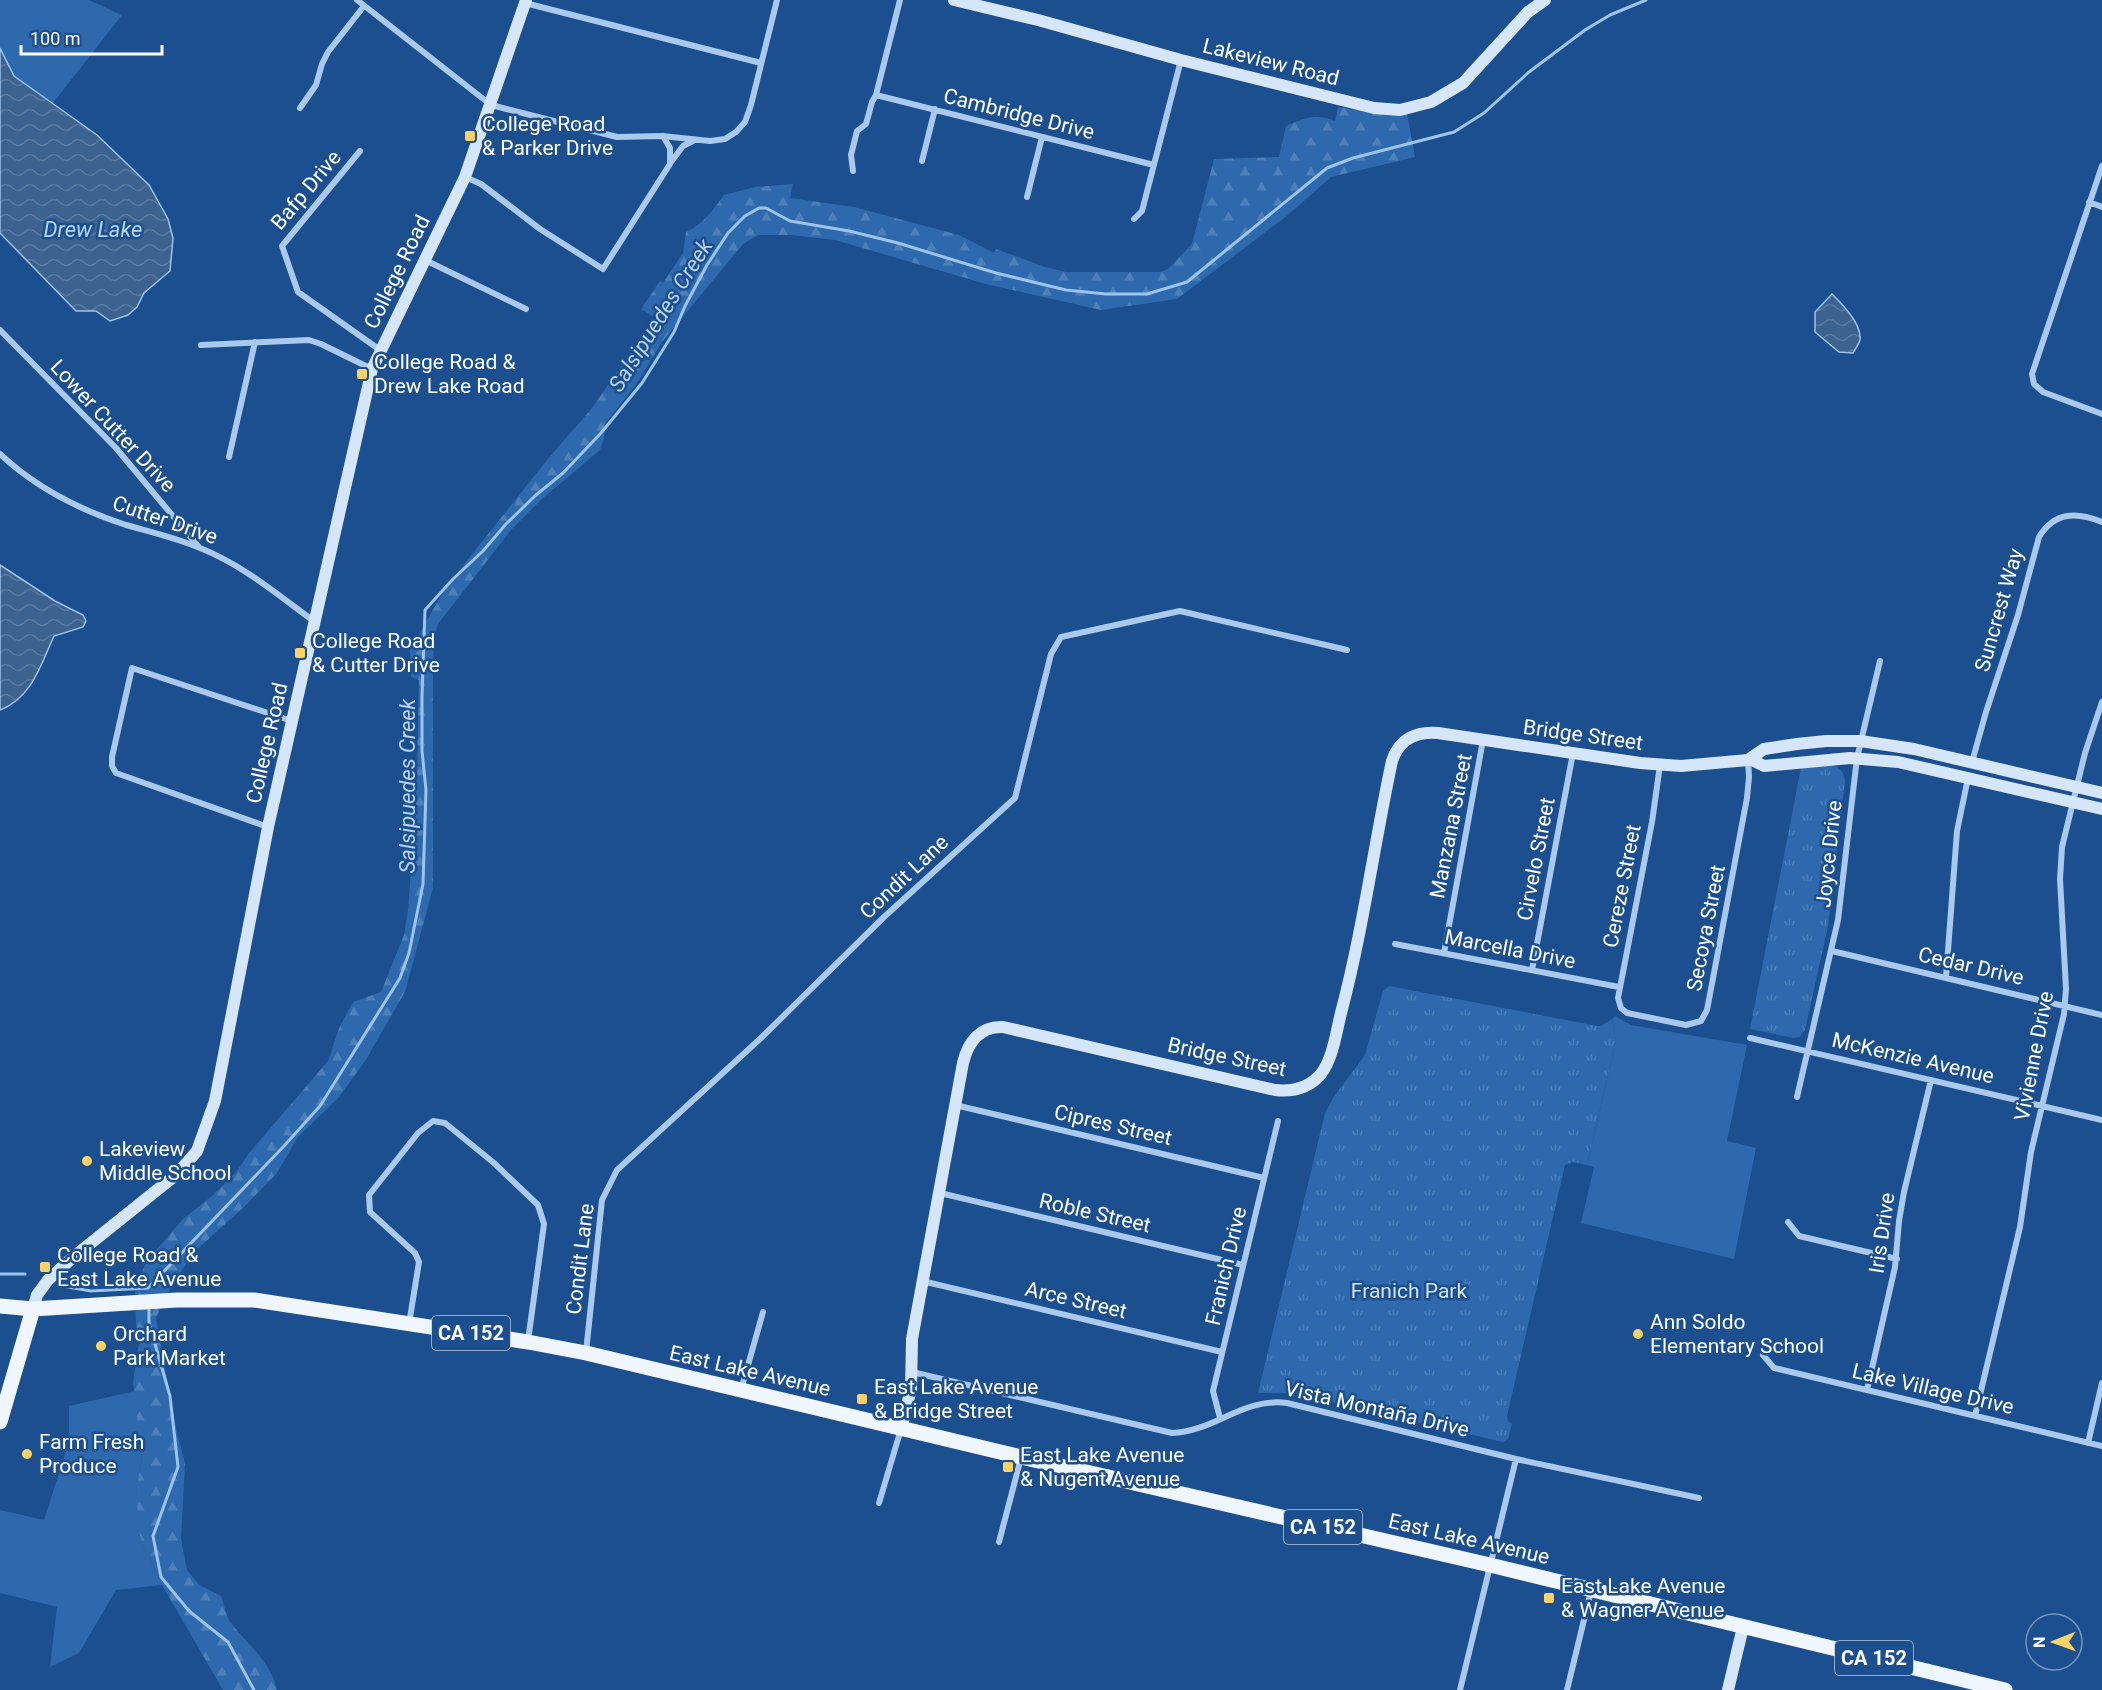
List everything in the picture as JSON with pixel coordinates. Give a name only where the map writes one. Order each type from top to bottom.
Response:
[{"type":"main road","name":"East Lake Avenue","points":[[0,1306],[33,1309],[177,1300],[254,1300],[586,1353],[901,1429],[1490,1565],[2000,1689]]},
{"type":"main road","points":[[0,1422],[33,1309]]},
{"type":"street","points":[[357,0],[490,105],[617,137],[662,136],[710,141],[725,139],[741,127],[751,105],[777,0]]},
{"type":"street","points":[[853,171],[851,155],[857,131],[866,124],[876,95],[900,0]]},
{"type":"street","name":"Lakeview Road","points":[[954,0],[1374,108],[1400,110],[1431,102],[1463,83],[1528,12],[1545,0]]},
{"type":"street","points":[[525,2],[761,63]]},
{"type":"street","name":"College Road","points":[[33,1309],[37,1295],[48,1280],[70,1259],[177,1174],[197,1151],[215,1101],[268,827],[372,369],[465,177],[525,2]]},
{"type":"street","points":[[300,108],[316,85],[328,52],[364,6]]},
{"type":"street","points":[[1134,219],[1142,211],[1181,60]]},
{"type":"street","name":"Cambridge Drive","points":[[876,95],[1154,165]]},
{"type":"street","points":[[922,161],[935,110]]},
{"type":"street","points":[[662,136],[668,143],[671,153],[670,164],[666,171]]},
{"type":"street","points":[[1027,197],[1042,137]]},
{"type":"street","points":[[465,177],[481,184],[540,229],[603,269],[683,146],[694,140]]},
{"type":"street","name":"Bafp Drive","points":[[360,151],[282,246],[298,292],[380,351]]},
{"type":"street","points":[[2102,166],[2032,374],[2034,384],[2043,392],[2102,414]]},
{"type":"street","points":[[2090,202],[2102,207]]},
{"type":"street","points":[[424,260],[526,309]]},
{"type":"street","name":"Lower Cutter Drive","points":[[0,330],[116,448],[198,547]]},
{"type":"street","points":[[201,345],[309,340],[372,369]]},
{"type":"street","points":[[229,457],[255,342]]},
{"type":"street","name":"Cutter Drive","points":[[0,454],[34,482],[69,502],[123,524],[198,547],[242,568],[315,623]]},
{"type":"street","name":"Suncrest Way","points":[[1972,762],[2018,615],[2039,537],[2047,526],[2063,517],[2079,514],[2102,522]]},
{"type":"street","name":"Condit Lane","points":[[586,1353],[602,1200],[617,1170],[761,1038],[884,916],[1015,798],[1051,654],[1061,637],[1180,611],[1347,650]]},
{"type":"street","name":"Joyce Drive","points":[[1797,1097],[1840,909],[1857,758],[1880,660]]},
{"type":"street","points":[[268,827],[116,773],[112,766],[112,757],[132,668],[292,721]]},
{"type":"street","name":"Vivienne Drive","points":[[1975,1416],[2023,1214],[2031,1152],[2066,1006],[2060,867],[2062,847],[2076,787],[2102,702]]},
{"type":"street","name":"Bridge Street","points":[[901,1429],[910,1398],[912,1339],[922,1281],[965,1054],[970,1043],[984,1031],[998,1027],[1059,1039],[1275,1090],[1293,1090],[1311,1083],[1321,1074],[1329,1060],[1362,925],[1394,755],[1404,741],[1421,733],[1438,733],[1660,765],[1694,765],[1749,760],[1764,766],[1857,758],[1898,762],[2102,809]]},
{"type":"street","name":"Manzana Street","points":[[1444,953],[1483,740]]},
{"type":"street","name":"Bridge Street","points":[[1749,760],[1764,749],[1818,742],[1860,741],[1914,749],[2102,793]]},
{"type":"street","name":"Cirvelo Street","points":[[1532,970],[1573,753]]},
{"type":"street","name":"Secoya Street","points":[[1623,1011],[1686,1025],[1698,1023],[1706,1015],[1746,806],[1749,760]]},
{"type":"street","name":"Cereze Street","points":[[1623,1011],[1618,1002],[1619,987],[1652,822],[1660,765]]},
{"type":"street","points":[[1946,977],[1956,837],[1968,777]]},
{"type":"street","name":"Marcella Drive","points":[[1395,944],[1619,987]]},
{"type":"street","name":"Cedar Drive","points":[[1832,951],[2102,1015]]},
{"type":"street","name":"McKenzie Avenue","points":[[1750,1038],[2102,1120]]},
{"type":"street","name":"Iris Drive","points":[[1867,1390],[1897,1259],[1899,1221],[1904,1192],[1931,1080]]},
{"type":"street","name":"Cipres Street","points":[[955,1105],[1264,1178]]},
{"type":"street","points":[[409,1324],[419,1262],[415,1252],[370,1212],[369,1195],[418,1133],[433,1121],[445,1123],[538,1205],[544,1224],[528,1342]]},
{"type":"street","name":"Franich Drive","points":[[1220,1418],[1213,1391],[1278,1121]]},
{"type":"street","name":"Roble Street","points":[[939,1193],[1243,1265]]},
{"type":"street","points":[[1788,1222],[1799,1236],[1897,1259]]},
{"type":"street","name":"Arce Street","points":[[922,1281],[1222,1352]]},
{"type":"street","points":[[741,1391],[763,1312]]},
{"type":"street","name":"Lake Village Drive","points":[[1763,1355],[1774,1368],[2102,1446]]},
{"type":"street","name":"Vista Montaña Drive","points":[[912,1372],[1172,1433],[1194,1429],[1259,1404],[1287,1403],[1516,1459],[1699,1498]]},
{"type":"street","points":[[2088,1443],[2102,1383]]},
{"type":"street","points":[[879,1503],[901,1429]]},
{"type":"street","points":[[999,1542],[1021,1457]]},
{"type":"street","points":[[1460,1690],[1516,1459]]},
{"type":"street","points":[[1567,1690],[1591,1590]]},
{"type":"street","points":[[1728,1690],[1743,1627]]},
{"type":"green space","points":[[0,0],[89,0],[122,15],[53,103],[14,76],[0,48]]},
{"type":"green space","points":[[1338,107],[1386,115],[1407,113],[1415,157],[1331,177],[1288,215],[1177,299],[1101,310],[986,284],[835,240],[790,235],[758,235],[743,244],[662,342],[638,382],[606,422],[600,450],[543,498],[511,530],[438,624],[434,641],[433,671],[433,888],[405,992],[365,1061],[339,1097],[298,1137],[277,1173],[243,1208],[195,1251],[172,1285],[156,1318],[177,1433],[185,1464],[181,1539],[187,1570],[199,1585],[221,1596],[229,1620],[264,1662],[277,1690],[223,1690],[162,1585],[143,1546],[139,1531],[136,1490],[142,1459],[133,1382],[139,1343],[135,1290],[146,1262],[183,1219],[212,1196],[236,1172],[250,1152],[328,1061],[339,1028],[353,1002],[381,992],[404,935],[408,910],[416,805],[419,680],[411,677],[410,650],[446,587],[547,460],[592,408],[655,318],[641,309],[660,281],[663,283],[683,253],[686,232],[703,221],[724,195],[755,187],[793,184],[790,198],[854,207],[959,235],[994,253],[996,249],[1045,267],[1066,272],[1161,272],[1168,269],[1192,244],[1214,159],[1279,157],[1286,126],[1310,118],[1322,117],[1335,121]]},
{"type":"green space","points":[[1831,765],[1841,770],[1845,781],[1828,926],[1805,1030],[1800,1037],[1793,1038],[1750,1029],[1801,768]]},
{"type":"green space","name":"Franich Park","points":[[1389,986],[1597,1026],[1612,1019],[1616,1041],[1587,1165],[1573,1162],[1565,1165],[1507,1416],[1508,1421],[1512,1424],[1508,1439],[1503,1442],[1293,1393],[1258,1393],[1325,1113],[1333,1098],[1365,1055],[1383,991]]},
{"type":"green space","points":[[1615,1016],[1631,1025],[1747,1045],[1727,1141],[1756,1148],[1734,1259],[1581,1223],[1594,1167],[1587,1165],[1616,1041],[1612,1019]]},
{"type":"green space","points":[[135,1391],[142,1459],[136,1490],[143,1546],[162,1585],[116,1590],[79,1653],[50,1667],[57,1607],[0,1593],[0,1510],[44,1520],[69,1442],[69,1406]]},
{"type":"water","name":"Drew Lake","points":[[0,48],[14,76],[97,135],[149,185],[168,219],[173,238],[170,271],[144,293],[137,307],[128,315],[110,321],[96,311],[76,311],[0,233]]},
{"type":"water","points":[[1832,294],[1858,327],[1860,340],[1853,353],[1839,352],[1815,332],[1815,312]]},
{"type":"water","points":[[0,565],[55,601],[83,615],[86,621],[83,627],[54,636],[40,669],[28,689],[11,705],[0,710]]},
{"type":"waterway","name":"Salsipuedes Creek","points":[[62,1286],[91,1291],[148,1288],[320,1106],[400,978],[409,953],[423,884],[426,790],[422,751],[422,696],[425,610],[506,524],[563,473],[601,433],[642,383],[674,332],[707,265],[728,233],[745,216],[759,208],[766,208],[790,221],[849,231],[898,243],[996,273],[1066,290],[1106,294],[1147,294],[1187,282],[1327,168],[1353,158],[1454,132],[1484,113],[1529,72],[1585,30],[1610,15],[1646,0]]},
{"type":"waterway","name":"Salsipuedes Creek","points":[[0,1274],[25,1274]]},
{"type":"waterway","points":[[149,1306],[149,1323],[170,1396],[178,1467],[153,1536],[161,1577],[189,1611],[228,1642],[254,1690]]},
{"type":"place","name":"College Road & Parker Drive","points":[[470,136]]},
{"type":"place","name":"College Road & Drew Lake Road","points":[[362,374]]},
{"type":"place","name":"College Road & Cutter Drive","points":[[300,653]]},
{"type":"place","name":"Lakeview Middle School","points":[[87,1161]]},
{"type":"place","name":"College Road & East Lake Avenue","points":[[45,1267]]},
{"type":"place","name":"Ann Soldo Elementary School","points":[[1638,1334]]},
{"type":"place","name":"Orchard Park Market","points":[[101,1346]]},
{"type":"place","name":"East Lake Avenue & Bridge Street","points":[[862,1399]]},
{"type":"place","name":"Farm Fresh Produce","points":[[27,1454]]},
{"type":"place","name":"East Lake Avenue & Nugent Avenue","points":[[1008,1467]]},
{"type":"place","name":"East Lake Avenue & Wagner Avenue","points":[[1549,1598]]}]
